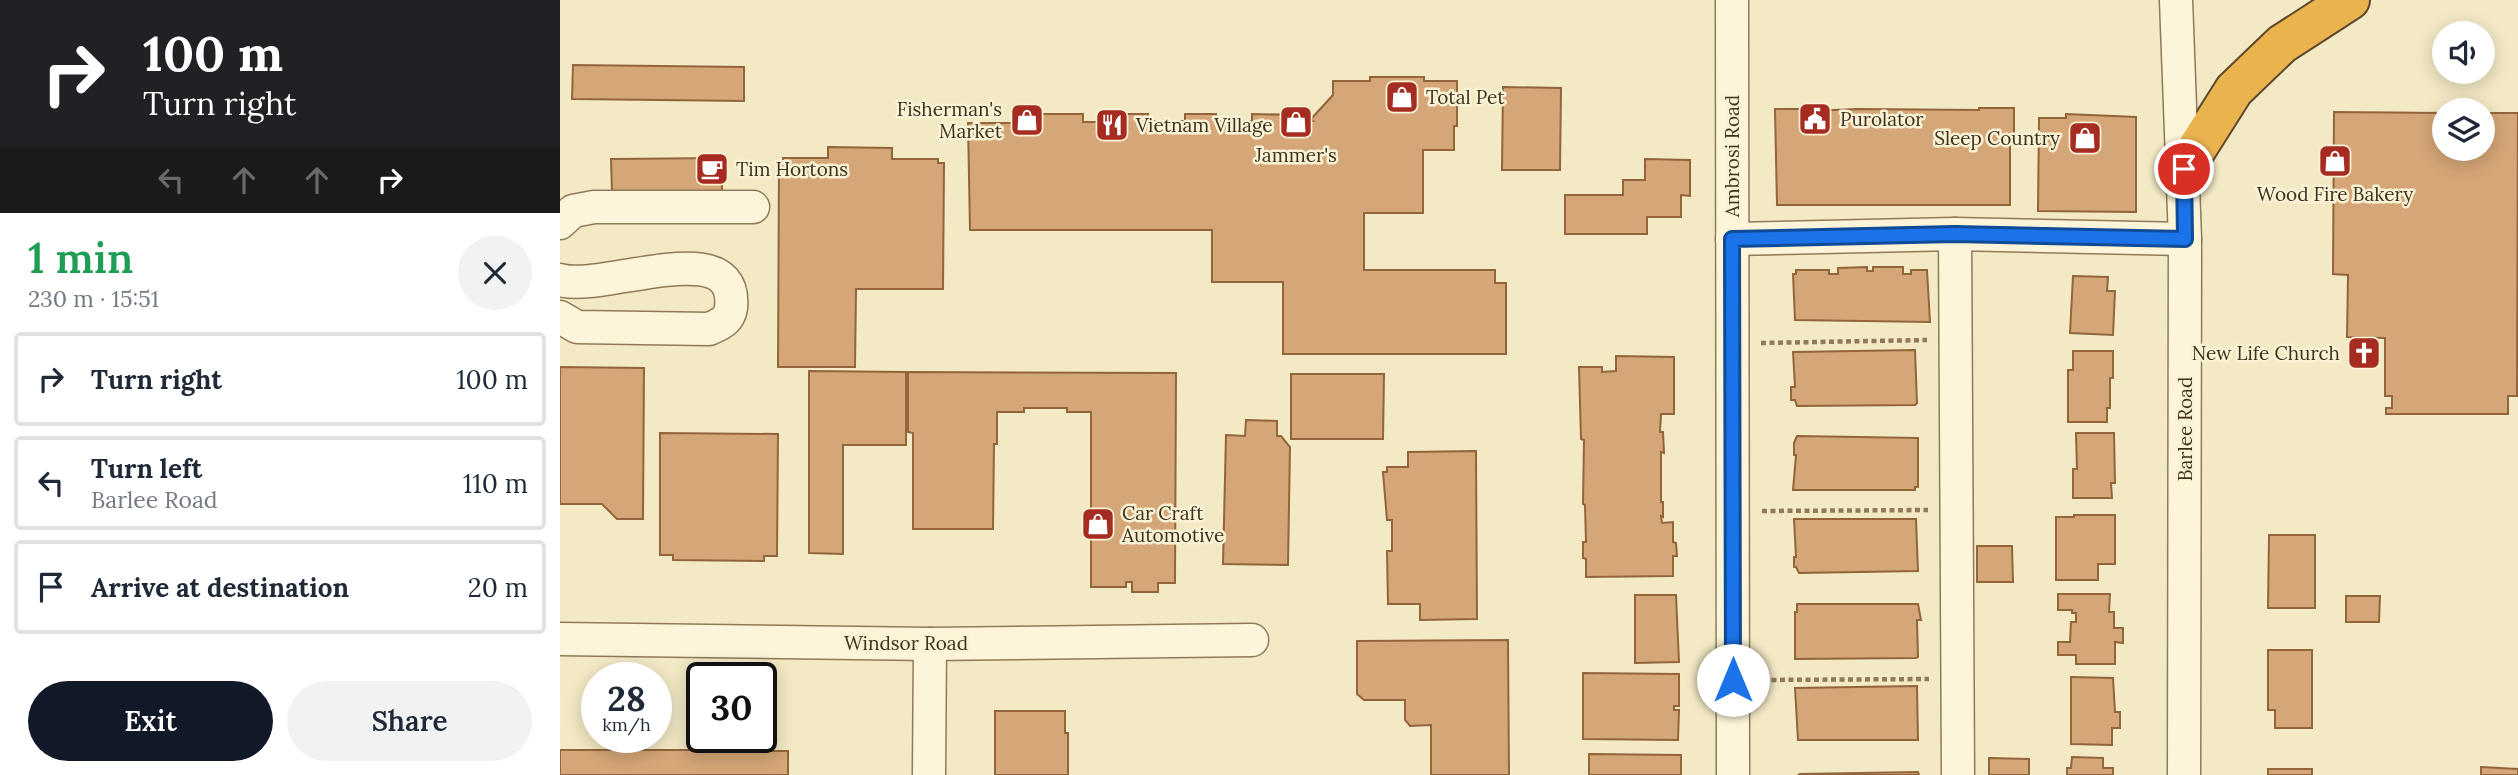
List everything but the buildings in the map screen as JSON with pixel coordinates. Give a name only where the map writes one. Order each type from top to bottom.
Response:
[{"type":"highway","points":[[2184,169],[2234,90],[2282,44],[2350,0]]},
{"type":"street","name":"Ambrosi Road","points":[[1732,0],[1733,775]]},
{"type":"street","name":"Barlee Road","points":[[2176,0],[2185,239],[2184,775]]},
{"type":"street","points":[[560,223],[573,211],[594,207],[753,207]]},
{"type":"street","points":[[1732,239],[1955,234],[2185,239]]},
{"type":"street","points":[[1955,234],[1958,775]]},
{"type":"street","points":[[560,280],[601,281],[688,267],[708,269],[723,276],[731,288],[731,311],[725,322],[709,329],[577,327],[560,317]]},
{"type":"street","name":"Windsor Road","points":[[560,639],[930,644],[1252,640]]},
{"type":"street","points":[[929,775],[930,644]]},
{"type":"path","points":[[1732,343],[1955,339]]},
{"type":"path","points":[[1732,512],[1957,510]]},
{"type":"path","points":[[1733,680],[1958,678]]},
{"type":"place","name":"Total Pet","points":[[1402,97]]},
{"type":"place","name":"Purolator","points":[[1815,119]]},
{"type":"place","name":"Fisherman's Market","points":[[1027,120]]},
{"type":"place","name":"Jammer's","points":[[1296,122]]},
{"type":"place","name":"Vietnam Village","points":[[1112,125]]},
{"type":"place","name":"Sleep Country","points":[[2085,138]]},
{"type":"place","name":"Wood Fire Bakery","points":[[2335,161]]},
{"type":"place","name":"Tim Hortons","points":[[712,169]]},
{"type":"place","name":"New Life Church","points":[[2364,353]]},
{"type":"place","name":"Car Craft Automotive","points":[[1098,524]]},
{"type":"route","points":[[1733,680],[1732,239],[1955,234],[2185,239],[2184,169]]}]
